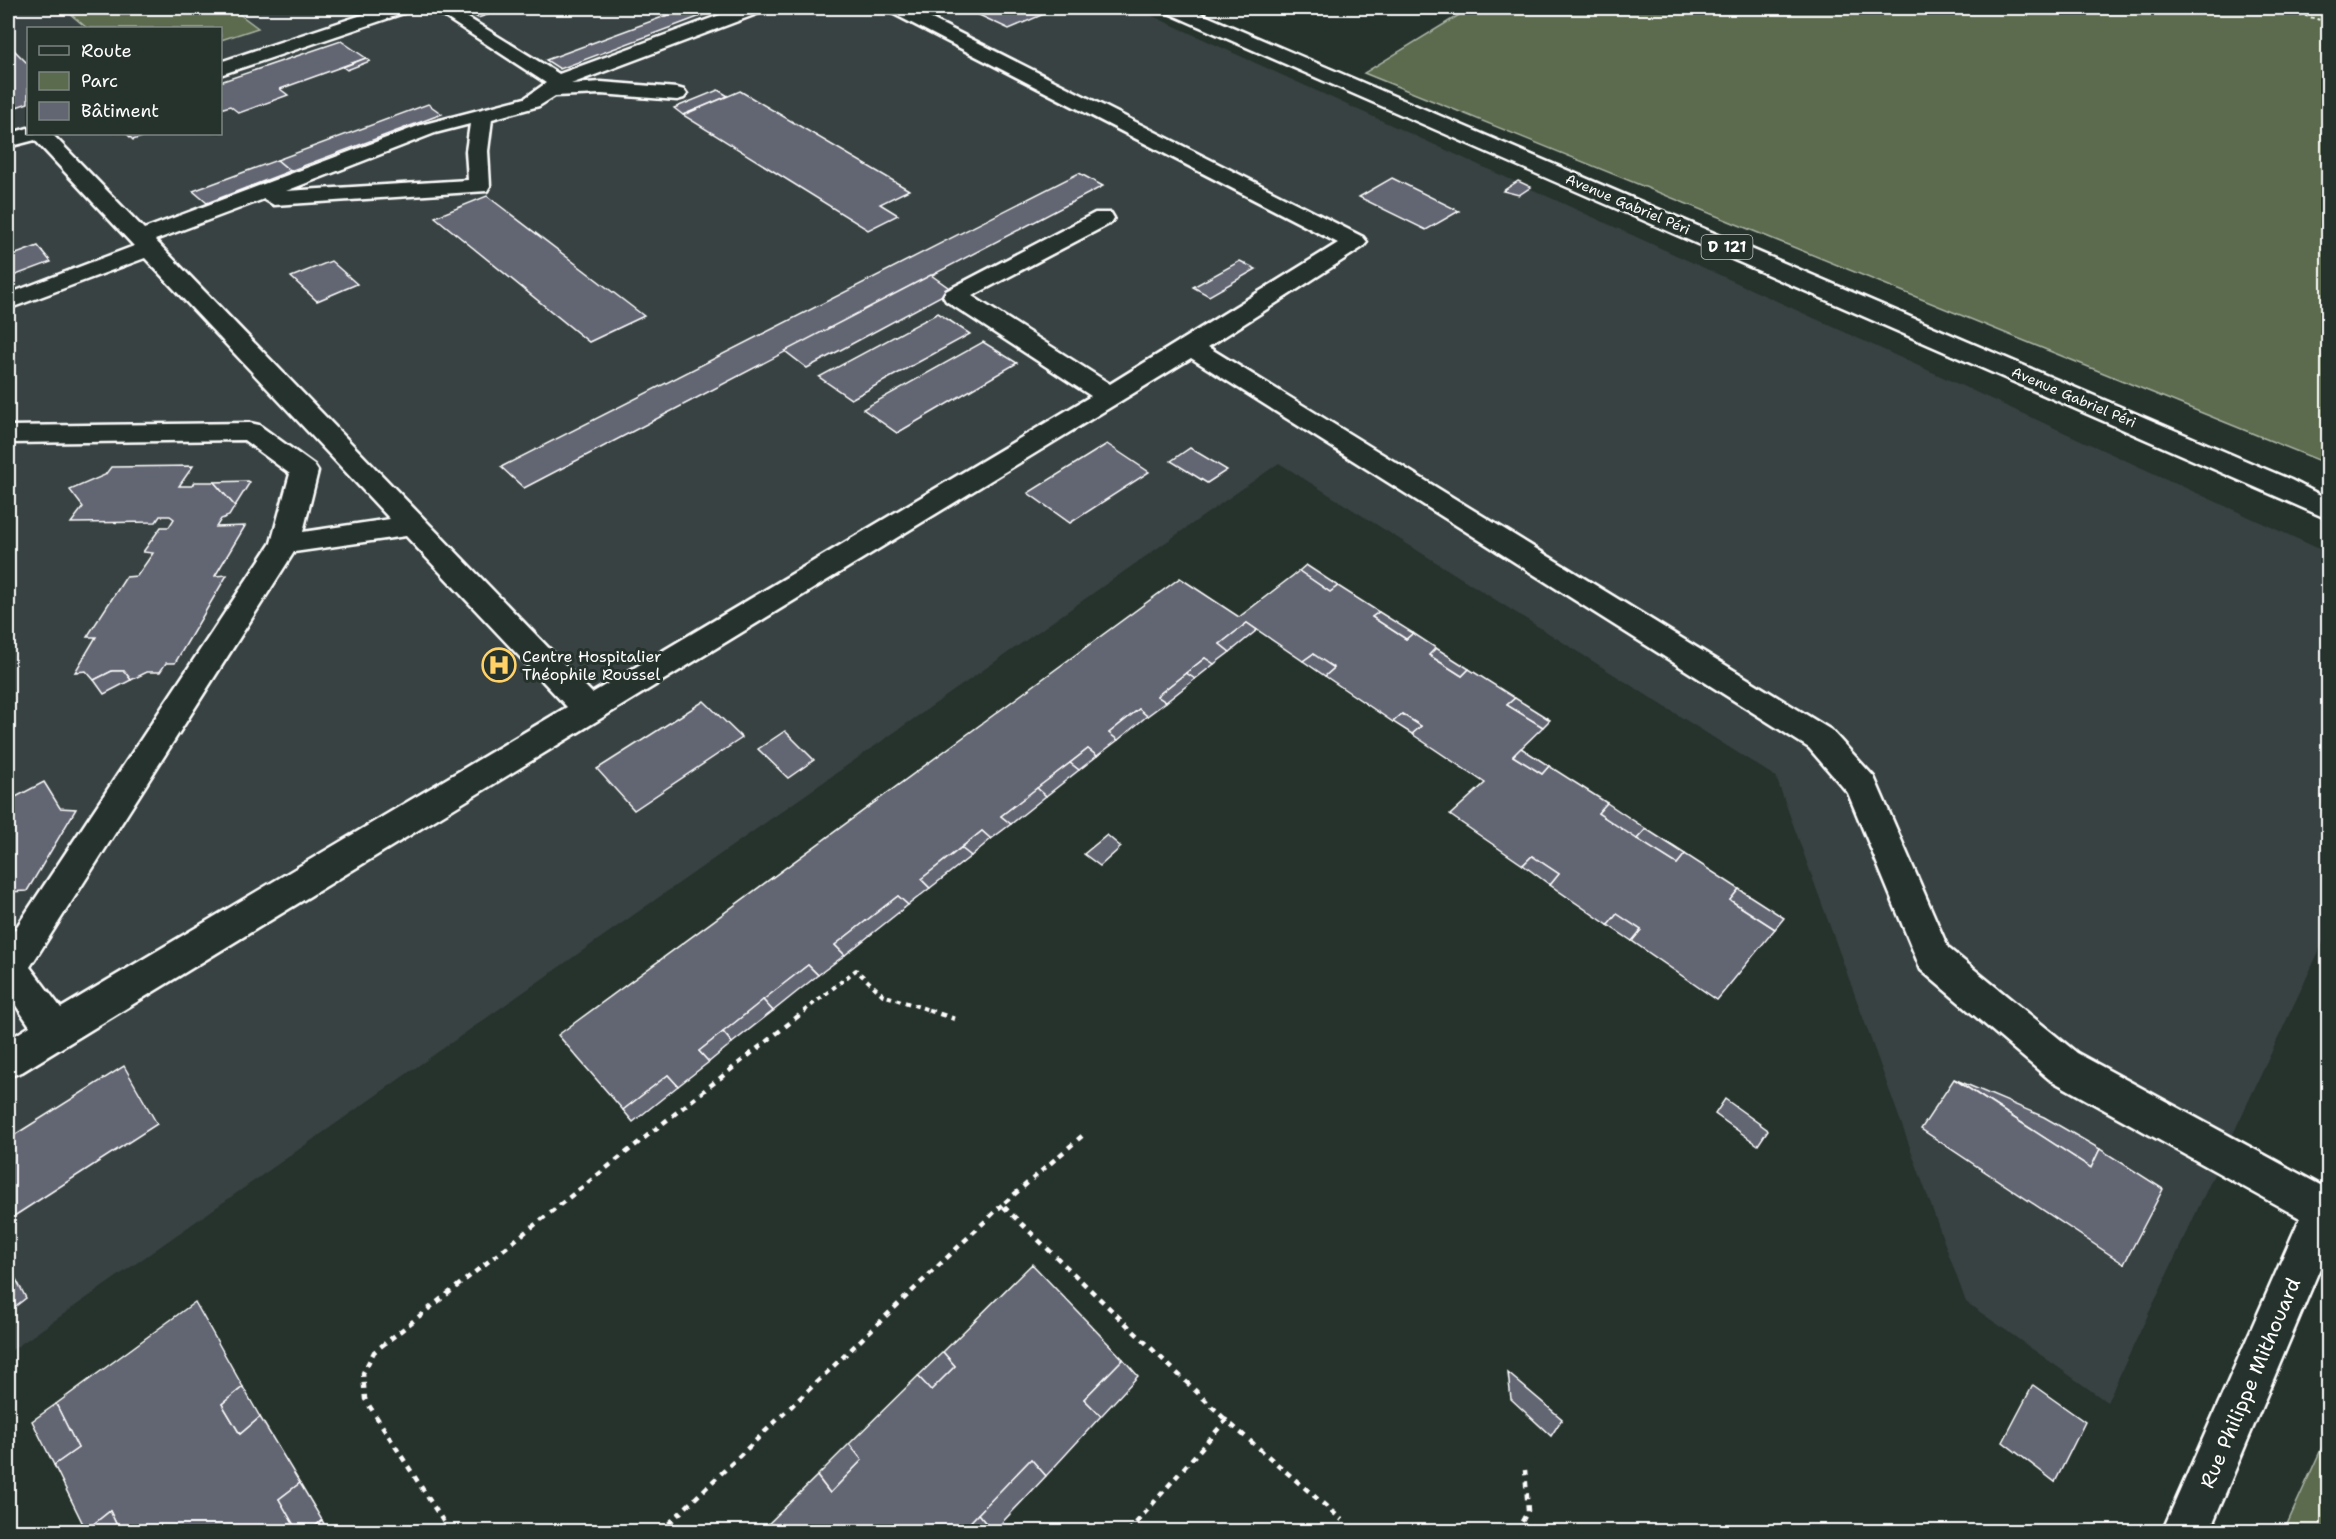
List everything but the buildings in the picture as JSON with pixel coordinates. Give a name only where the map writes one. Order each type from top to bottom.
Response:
[{"type":"main road","points":[[222,68],[400,8]]},
{"type":"main road","points":[[440,8],[552,88],[601,87],[678,94]]},
{"type":"main road","points":[[8,302],[244,199],[428,129],[532,102],[552,88],[755,8]]},
{"type":"main road","points":[[8,1060],[1191,347],[1355,242],[897,8]]},
{"type":"main road","name":"Avenue Gabriel Péri","points":[[1173,8],[2282,486],[2328,510]]},
{"type":"main road","points":[[244,199],[479,186],[477,151],[482,115]]},
{"type":"main road","points":[[8,141],[28,135]]},
{"type":"main road","points":[[42,135],[588,709]]},
{"type":"main road","points":[[1103,218],[955,296],[1110,396]]},
{"type":"main road","points":[[1191,347],[1820,739],[1862,786],[1935,959],[2063,1066],[2327,1206]]},
{"type":"main road","points":[[8,434],[250,431],[304,471],[285,544],[9,969],[55,1030]]},
{"type":"main road","name":"Avenue Gabriel Péri","points":[[2282,486],[2328,501]]},
{"type":"main road","points":[[285,544],[412,525]]},
{"type":"main road","name":"Rue Philippe Mithouard","points":[[2185,1532],[2327,1206]]},
{"type":"path","points":[[2276,8],[2328,22]]},
{"type":"path","points":[[450,1532],[365,1399],[363,1372],[374,1352],[856,970],[883,995],[955,1019]]},
{"type":"path","points":[[660,1532],[1002,1205],[1082,1136]]},
{"type":"path","points":[[1002,1205],[1226,1420],[1342,1520]]},
{"type":"path","points":[[1128,1532],[1226,1420]]},
{"type":"path","points":[[1516,1532],[1528,1511],[1526,1470]]},
{"type":"shaded area","name":"Centre Hospitalier Théophile Roussel","points":[[8,8],[1135,8],[2328,553],[2328,932],[2107,1402],[1966,1302],[1776,777],[1279,463],[8,1353]]},
{"type":"green space","points":[[63,8],[231,8],[258,28],[222,40],[222,27],[86,27]]},
{"type":"green space","points":[[1465,8],[2304,8],[2328,14],[2328,464],[1364,73],[1464,12]]},
{"type":"green space","points":[[2328,1434],[2328,1531],[2284,1531]]},
{"type":"place","name":"Centre Hospitalier Théophile Roussel","points":[[499,665]]}]
